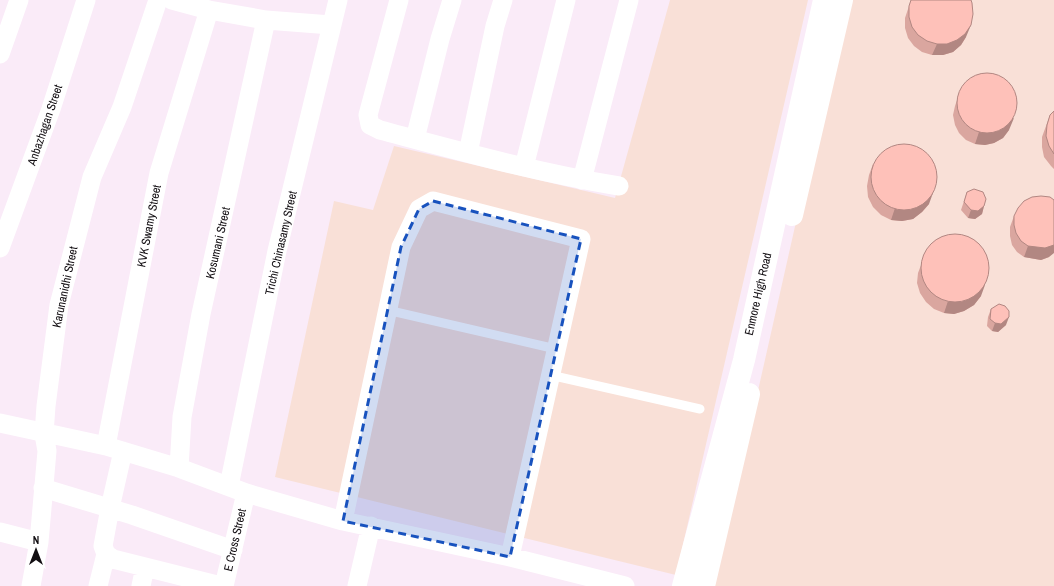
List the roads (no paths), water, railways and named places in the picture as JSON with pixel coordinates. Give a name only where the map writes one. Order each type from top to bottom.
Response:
[{"type":"main road","name":"Enmore High Road","points":[[683,586],[744,360],[824,0]]},
{"type":"main road","name":"Enmore High Road","points":[[704,586],[842,0]]},
{"type":"street","points":[[0,54],[19,0]]},
{"type":"street","name":"Anbazhagan Street","points":[[0,248],[51,109],[86,0]]},
{"type":"street","name":"Karunanidhi Street","points":[[31,586],[39,542],[46,451],[44,434],[46,406],[59,305],[92,177],[122,107],[158,0]]},
{"type":"street","points":[[172,0],[210,10],[266,20],[331,25]]},
{"type":"street","name":"Trichi Chinasamy Street","points":[[238,490],[277,251],[338,0]]},
{"type":"street","points":[[399,0],[382,60],[368,121],[373,128],[468,153],[582,180],[618,186]]},
{"type":"street","points":[[415,139],[440,39],[452,0]]},
{"type":"street","points":[[468,153],[494,33],[503,0]]},
{"type":"street","points":[[524,166],[566,0]]},
{"type":"street","points":[[582,180],[629,0]]},
{"type":"street","name":"KVK Swamy Street","points":[[98,586],[106,554],[103,546],[110,508],[114,449],[159,173],[210,10]]},
{"type":"street","name":"Kosumani Street","points":[[179,468],[182,417],[201,314],[266,20]]},
{"type":"street","points":[[344,521],[401,247],[419,209],[433,201],[580,239],[510,557]]},
{"type":"street","points":[[0,423],[114,449],[179,468],[238,490],[344,521],[510,557],[571,580],[623,586]]},
{"type":"street","points":[[43,488],[110,508],[233,550]]},
{"type":"street","name":"E Cross Street","points":[[223,586],[233,550],[238,490]]},
{"type":"street","points":[[357,586],[370,526]]},
{"type":"street","points":[[0,532],[39,542]]},
{"type":"street","points":[[106,554],[113,558],[145,567],[223,586]]},
{"type":"street","points":[[141,586],[145,567]]},
{"type":"lane","points":[[387,310],[556,349]]},
{"type":"lane","points":[[550,375],[700,410]]}]
